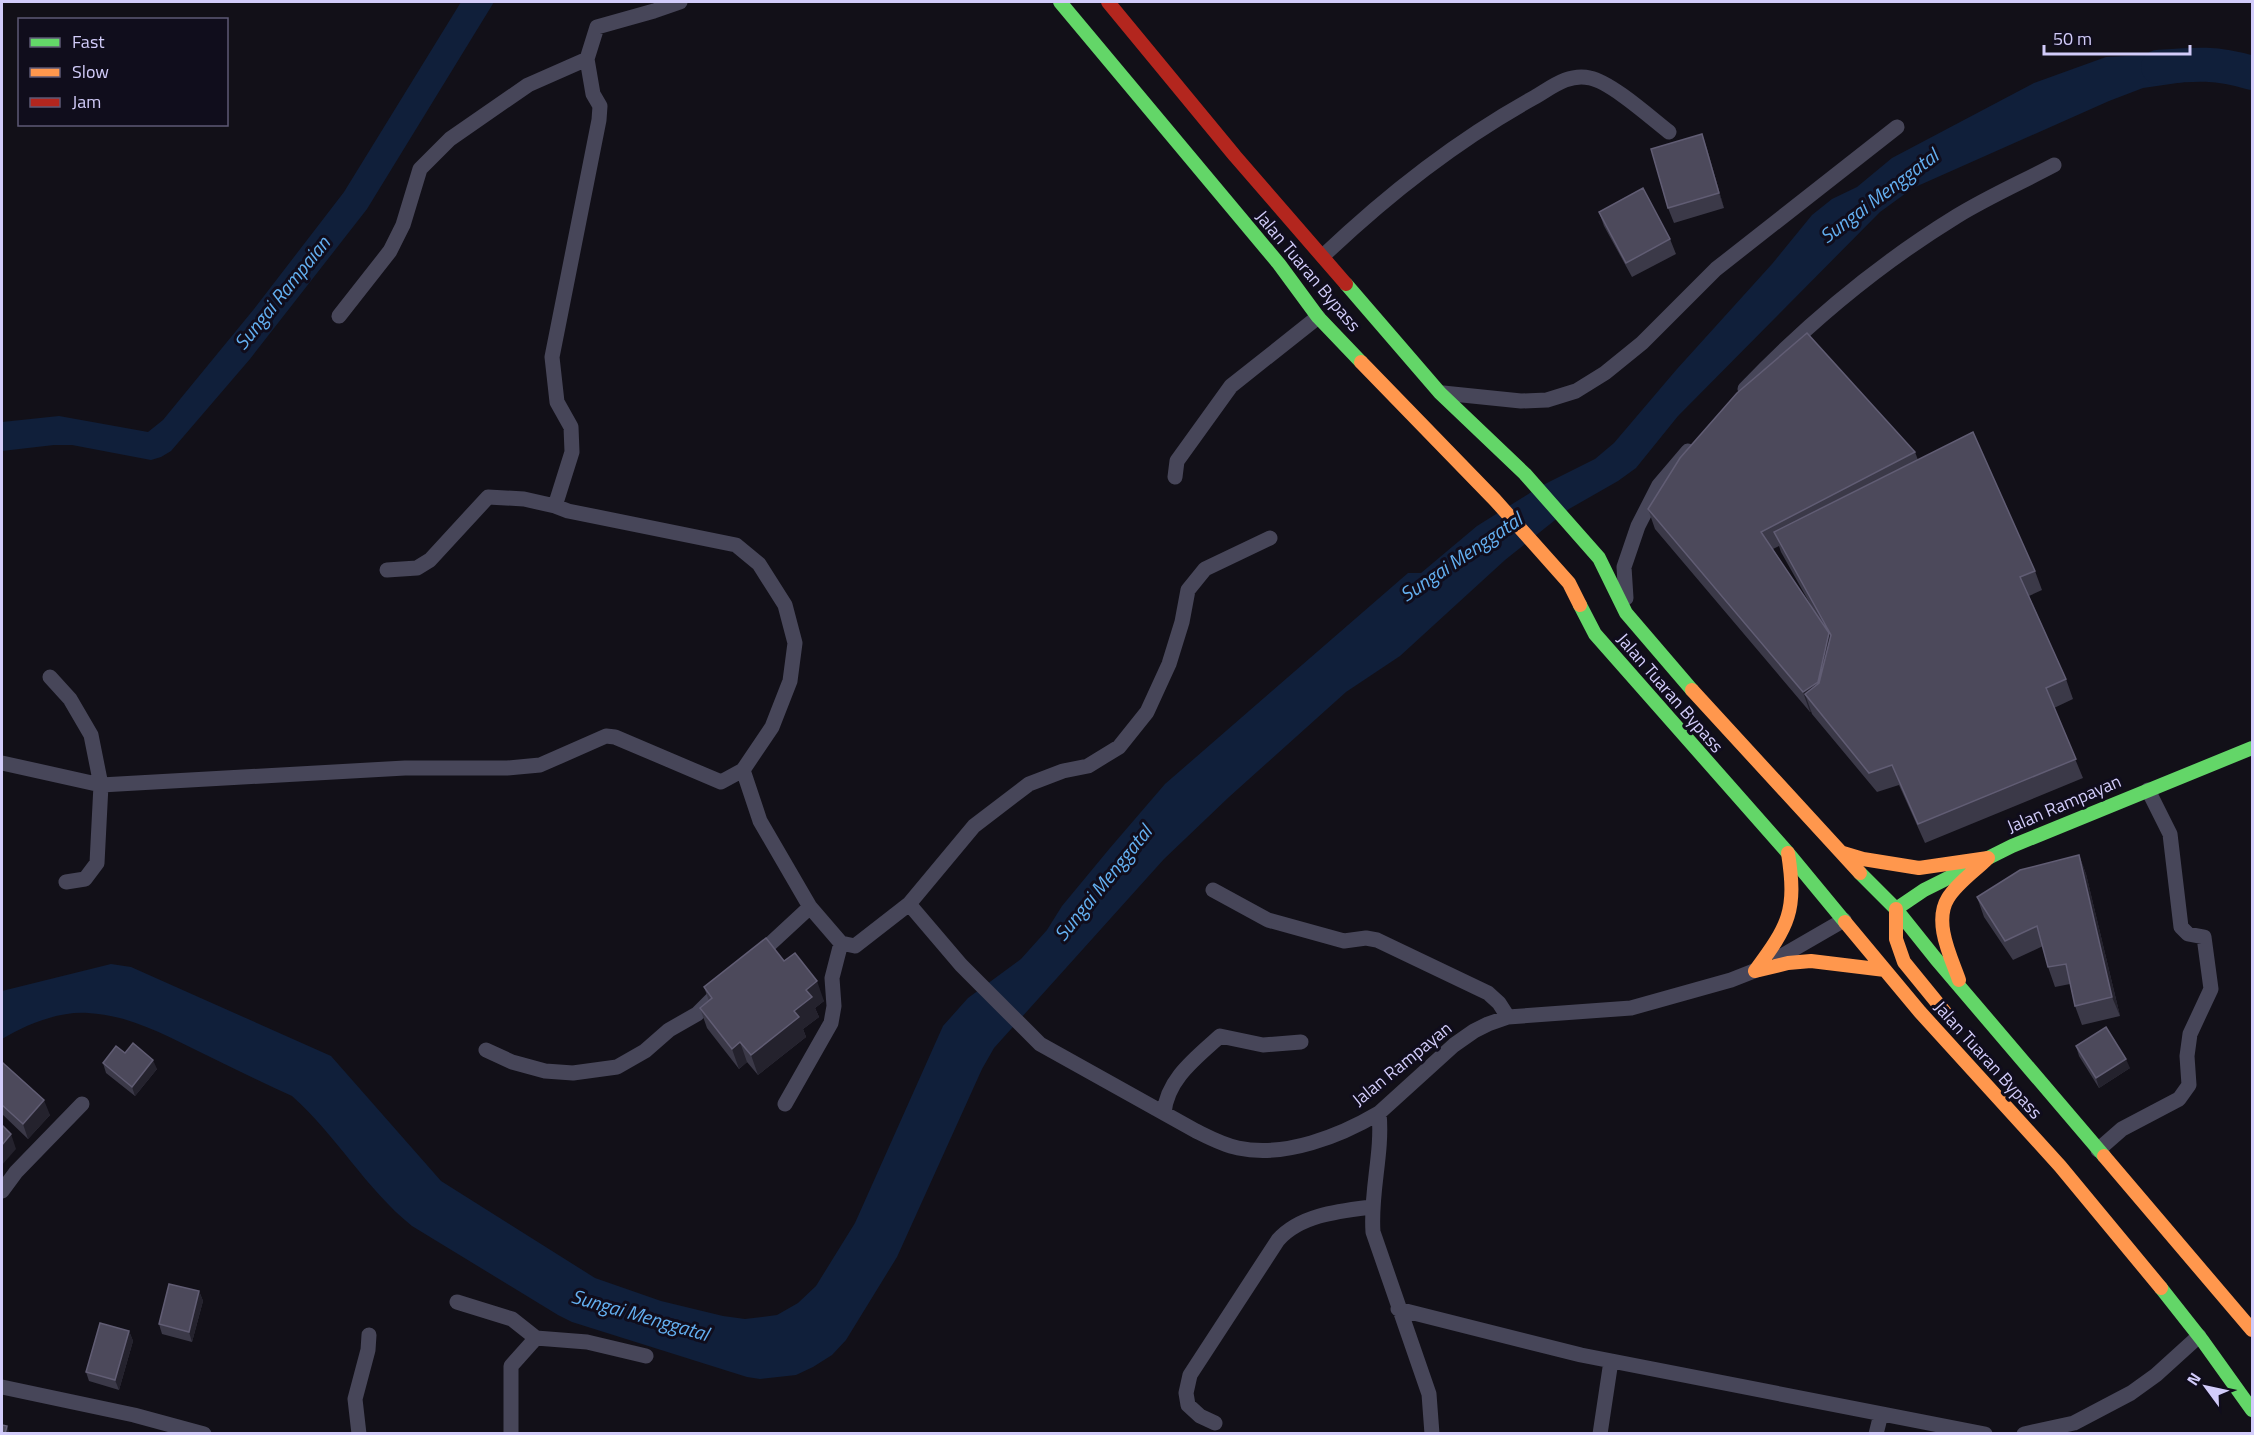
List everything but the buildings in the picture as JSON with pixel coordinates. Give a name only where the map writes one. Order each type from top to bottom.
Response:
[{"type":"main road","name":"Jalan Tuaran Bypass","points":[[1060,2],[1279,264],[1318,317],[1495,500],[1569,583],[1595,634],[1788,853],[1939,1034],[2076,1184],[2199,1336],[2253,1410]]},
{"type":"main road","name":"Jalan Tuaran Bypass","points":[[1108,2],[1234,156],[1440,393],[1525,474],[1599,558],[1626,612],[1699,698],[1839,851],[1896,909],[2098,1150],[2251,1325]]},
{"type":"main road","name":"Jalan Rampayan","points":[[1896,909],[1924,890],[1988,858],[2253,748]]},
{"type":"main road","points":[[1839,851],[1863,859],[1919,867],[1988,858]]},
{"type":"main road","points":[[1755,971],[1786,928],[1792,909],[1794,886],[1788,853]]},
{"type":"main road","points":[[1961,989],[1945,932],[1943,909],[1948,899],[1988,858]]},
{"type":"main road","points":[[1896,909],[1896,939],[1904,962],[1956,1025]]},
{"type":"main road","points":[[1755,971],[1788,963],[1811,961],[1885,970]]},
{"type":"main road","points":[[2065,1151],[2115,1210]]},
{"type":"main road","points":[[2187,1298],[2196,1313],[2199,1336]]},
{"type":"street","points":[[555,506],[572,452],[571,427],[557,402],[552,357],[599,120],[600,106],[593,94],[587,59],[597,27],[681,2]]},
{"type":"street","points":[[339,316],[390,251],[403,225],[420,169],[450,139],[528,86],[587,59]]},
{"type":"street","points":[[1323,256],[1376,207],[1456,145],[1509,111],[1570,78],[1592,78],[1612,89],[1669,132]]},
{"type":"street","points":[[1440,393],[1521,401],[1547,400],[1576,391],[1605,373],[1642,343],[1716,269],[1896,127]]},
{"type":"street","points":[[1737,398],[1786,346],[1864,280],[1958,215],[2054,165]]},
{"type":"street","points":[[1175,477],[1177,461],[1231,386],[1318,317]]},
{"type":"street","points":[[1626,612],[1624,567],[1638,526],[1659,485],[1697,441]]},
{"type":"street","points":[[2,763],[101,785],[309,772],[405,768],[507,768],[540,765],[606,736],[615,737],[721,782],[743,771],[772,728],[790,681],[795,643],[785,605],[759,564],[736,545],[568,511],[524,499],[488,497],[430,560],[417,568],[387,570]]},
{"type":"street","points":[[743,771],[760,821],[810,907],[841,943],[855,946],[909,904],[974,826],[1029,784],[1064,771],[1089,766],[1119,747],[1147,712],[1169,664],[1182,622],[1188,590],[1205,569],[1270,538]]},
{"type":"street","points":[[50,676],[70,699],[91,735],[101,785],[97,863],[86,879],[66,882]]},
{"type":"street","points":[[2098,1150],[2122,1129],[2179,1099],[2189,1085],[2187,1056],[2190,1034],[2211,990],[2204,937],[2188,934],[2181,927],[2170,834],[2148,790]]},
{"type":"street","points":[[1213,890],[1268,920],[1344,941],[1366,938],[1377,940],[1488,993],[1499,1003],[1508,1017]]},
{"type":"street","name":"Jalan Rampayan","points":[[909,904],[962,965],[1040,1044],[1218,1142],[1240,1149],[1275,1150],[1316,1141],[1347,1130],[1379,1113],[1474,1031],[1508,1017],[1631,1008],[1755,971],[1844,920]]},
{"type":"street","points":[[745,967],[810,907]]},
{"type":"street","points":[[785,1104],[831,1023],[834,1006],[832,978],[841,943]]},
{"type":"street","points":[[486,1050],[512,1062],[545,1071],[573,1073],[617,1067],[645,1051],[669,1030],[697,1014],[721,991]]},
{"type":"street","points":[[1164,1113],[1165,1100],[1180,1074],[1220,1036],[1263,1045],[1301,1042]]},
{"type":"street","points":[[2,1191],[82,1104]]},
{"type":"street","points":[[1379,1113],[1381,1136],[1371,1207],[1372,1232],[1429,1394],[1432,1434]]},
{"type":"street","points":[[1215,1423],[1200,1416],[1188,1405],[1186,1393],[1190,1375],[1278,1240],[1287,1230],[1297,1224],[1330,1214],[1371,1207]]},
{"type":"street","points":[[457,1302],[512,1319],[536,1338],[587,1342],[646,1356]]},
{"type":"street","points":[[1398,1309],[1611,1361],[1985,1434]]},
{"type":"street","points":[[359,1434],[355,1399],[368,1350],[369,1335]]},
{"type":"street","points":[[2024,1434],[2074,1423],[2131,1393],[2156,1375],[2199,1336]]},
{"type":"street","points":[[511,1434],[511,1366],[536,1338]]},
{"type":"street","points":[[1600,1434],[1611,1361]]},
{"type":"street","points":[[2,1387],[134,1415],[204,1434]]},
{"type":"street","points":[[1875,1434],[1881,1414]]},
{"type":"water","name":"Sungai Rampaian","points":[[461,2],[494,2],[367,209],[250,359],[171,451],[151,460],[72,445],[2,451],[2,422],[59,416],[148,432],[163,420],[254,309],[344,192]]},
{"type":"water","points":[[2205,52],[2205,79],[2143,88],[2109,101],[1913,188],[1880,212],[1678,416],[1636,468],[1569,509],[1505,560],[1400,656],[1346,692],[1229,797],[1164,859],[994,1048],[982,1069],[897,1257],[846,1340],[832,1355],[796,1375],[760,1379],[747,1377],[572,1322],[558,1315],[412,1226],[380,1196],[323,1128],[292,1096],[146,1027],[118,1018],[77,1013],[55,1016],[22,1028],[2,1039],[2,991],[111,964],[131,967],[331,1056],[441,1181],[595,1278],[661,1301],[723,1316],[745,1319],[777,1315],[798,1303],[816,1286],[855,1223],[943,1026],[968,998],[1021,959],[1047,930],[1062,906],[1165,784],[1408,573],[1421,573],[1477,526],[1541,486],[1595,459],[1614,443],[1772,264],[1812,215],[1832,199],[1857,187],[1892,158],[2034,83],[2106,57]]},
{"type":"waterway","name":"Sungai Menggatal","points":[[2158,67],[2205,65],[2252,73]]},
{"type":"traffic: fast","points":[[1060,2],[1279,264],[1318,317],[1361,362]]},
{"type":"traffic: fast","points":[[1346,284],[1440,393],[1525,474],[1599,558],[1626,613],[1692,690]]},
{"type":"traffic: fast","points":[[1580,605],[1595,634],[1788,853],[1845,922]]},
{"type":"traffic: fast","points":[[1896,909],[1924,890],[2012,846],[2252,748]]},
{"type":"traffic: fast","points":[[1860,873],[1896,909],[2104,1156]]},
{"type":"traffic: fast","points":[[2161,1288],[2252,1410]]},
{"type":"traffic: slow","points":[[1361,362],[1495,500],[1569,583],[1580,605]]},
{"type":"traffic: slow","points":[[1692,690],[1860,873]]},
{"type":"traffic: slow","points":[[1755,971],[1776,941],[1788,917],[1791,889],[1788,853]]},
{"type":"traffic: slow","points":[[1843,853],[1863,859],[1919,868],[1988,858]]},
{"type":"traffic: slow","points":[[1959,980],[1945,939],[1942,918],[1944,907],[1956,887],[1988,858]]},
{"type":"traffic: slow","points":[[1896,909],[1896,939],[1904,962],[1948,1016]]},
{"type":"traffic: slow","points":[[1845,922],[1920,1012],[2060,1166],[2161,1288]]},
{"type":"traffic: slow","points":[[1755,971],[1788,963],[1811,961],[1885,970]]},
{"type":"traffic: slow","points":[[2104,1156],[2252,1330]]},
{"type":"traffic: jam","points":[[1108,2],[1235,156],[1346,284]]}]
